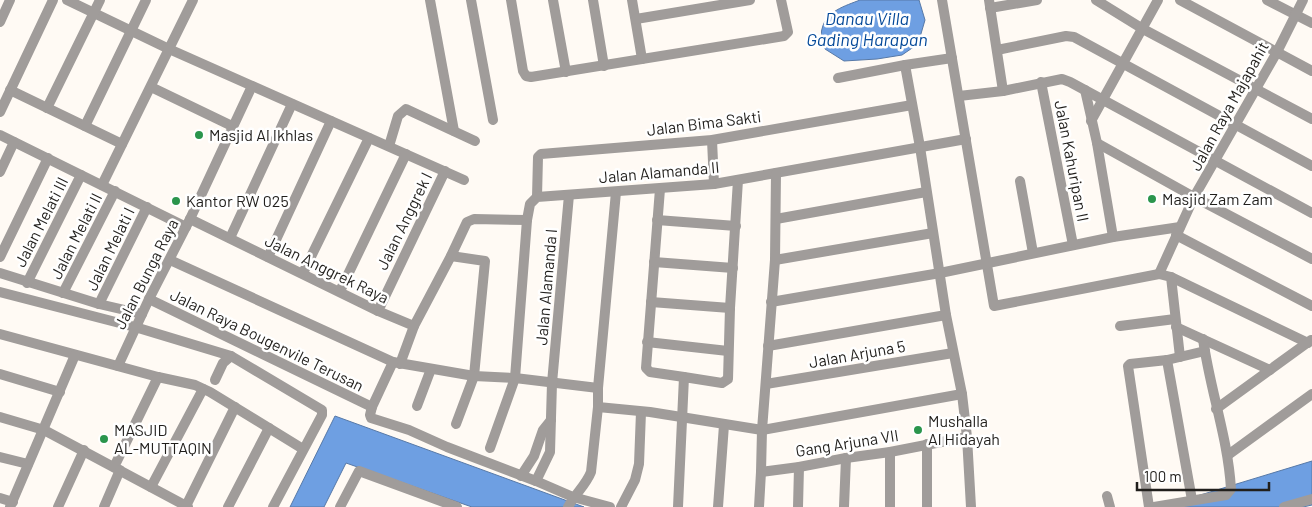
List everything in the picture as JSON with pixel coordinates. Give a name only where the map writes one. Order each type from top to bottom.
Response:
[{"type":"street","points":[[0,22],[2,10],[10,0]]},
{"type":"street","points":[[0,112],[53,0]]},
{"type":"street","points":[[67,0],[169,49],[464,180]]},
{"type":"street","points":[[48,108],[100,0]]},
{"type":"street","points":[[85,126],[146,0]]},
{"type":"street","points":[[102,185],[193,0]]},
{"type":"street","points":[[430,0],[454,131]]},
{"type":"street","points":[[471,0],[493,120]]},
{"type":"street","points":[[511,0],[526,76],[531,77],[784,36],[788,32],[781,0]]},
{"type":"street","points":[[553,0],[566,72]]},
{"type":"street","points":[[593,0],[604,66]]},
{"type":"street","points":[[632,0],[642,59]]},
{"type":"street","points":[[636,20],[750,0]]},
{"type":"street","points":[[942,0],[994,306],[1159,274],[1172,277],[1310,341],[1216,409]]},
{"type":"street","points":[[1003,90],[990,4],[1037,0]]},
{"type":"street","points":[[1096,0],[1143,28],[1312,119]]},
{"type":"street","points":[[1091,121],[1158,0]]},
{"type":"street","points":[[1180,0],[1312,71]]},
{"type":"street","points":[[1267,0],[1312,24]]},
{"type":"street","name":"Jalan Raya Majapahit","points":[[1159,274],[1194,197],[1277,52],[1303,0]]},
{"type":"street","points":[[997,50],[1066,36],[1074,37],[1312,166]]},
{"type":"street","points":[[838,78],[952,58]]},
{"type":"street","points":[[905,65],[920,147],[946,315],[962,394],[967,437],[971,507]]},
{"type":"street","points":[[958,96],[1062,79],[1312,213]]},
{"type":"street","name":"Jalan Kahuripan II","points":[[1041,82],[1073,245]]},
{"type":"street","points":[[151,86],[232,126]]},
{"type":"street","name":"Jalan Bunga Raya","points":[[118,366],[135,327],[188,223],[252,86]]},
{"type":"street","points":[[10,90],[122,144]]},
{"type":"street","points":[[1085,90],[1097,143],[1113,237]]},
{"type":"street","points":[[230,238],[292,104]]},
{"type":"street","name":"Jalan Bima Sakti","points":[[537,197],[538,157],[541,154],[712,140],[912,105]]},
{"type":"street","points":[[388,146],[398,116],[406,109],[475,141]]},
{"type":"street","points":[[268,257],[331,121]]},
{"type":"street","name":"Jalan Anggrek Raya","points":[[0,135],[147,207],[230,238],[378,311],[414,326]]},
{"type":"street","points":[[304,273],[369,138]]},
{"type":"street","name":"Jalan Alamanda II","points":[[537,197],[714,184],[966,139]]},
{"type":"street","points":[[712,140],[714,184]]},
{"type":"street","points":[[0,172],[14,142]]},
{"type":"street","points":[[1097,143],[1312,259]]},
{"type":"street","points":[[340,291],[406,154]]},
{"type":"street","points":[[0,258],[48,158]]},
{"type":"street","name":"Jalan Anggrek I","points":[[378,311],[445,172]]},
{"type":"street","points":[[759,507],[762,472],[762,430],[775,260],[776,173]]},
{"type":"street","name":"Jalan Melati III","points":[[27,283],[81,175]]},
{"type":"street","points":[[660,189],[646,368],[650,372],[722,383],[727,382],[738,180]]},
{"type":"street","points":[[1020,181],[1033,253]]},
{"type":"street","name":"Jalan Melati II","points":[[63,293],[115,191]]},
{"type":"street","points":[[568,507],[573,497],[588,480],[591,472],[616,192]]},
{"type":"street","points":[[776,219],[926,192]]},
{"type":"street","name":"Jalan Alamanda I","points":[[536,481],[550,452],[552,383],[569,195]]},
{"type":"street","points":[[490,448],[515,378],[527,220],[530,204],[537,197]]},
{"type":"street","name":"Jalan Melati I","points":[[99,304],[147,207]]},
{"type":"street","points":[[527,220],[470,219],[464,226],[451,256],[397,363],[372,407],[370,415],[376,421],[409,430],[447,448],[536,481],[573,497],[610,507]]},
{"type":"street","points":[[657,220],[736,226]]},
{"type":"street","points":[[771,302],[940,273],[1113,237],[1178,231],[1312,306]]},
{"type":"street","points":[[775,260],[933,233]]},
{"type":"street","points":[[451,256],[485,261],[474,376],[456,424]]},
{"type":"street","points":[[170,260],[397,363],[474,376],[515,378],[598,388]]},
{"type":"street","points":[[654,262],[733,268]]},
{"type":"street","points":[[0,274],[99,304],[142,314]]},
{"type":"street","points":[[1172,277],[1180,357]]},
{"type":"street","points":[[0,292],[135,327],[231,356],[322,410],[322,415],[273,507]]},
{"type":"street","name":"Jalan Raya Bougenvile Terusan","points":[[149,299],[372,407]]},
{"type":"street","points":[[651,302],[730,308]]},
{"type":"street","points":[[768,346],[946,315]]},
{"type":"street","points":[[1120,326],[1176,323],[1203,339],[1270,370]]},
{"type":"street","points":[[0,334],[158,377],[195,385],[303,449]]},
{"type":"street","points":[[1154,507],[1226,495],[1232,489],[1228,455],[1216,409],[1203,339]]},
{"type":"street","points":[[647,342],[728,351]]},
{"type":"street","points":[[1150,507],[1128,368],[1130,364],[1167,360],[1205,351]]},
{"type":"street","name":"Jalan Arjuna 5","points":[[766,384],[953,352]]},
{"type":"street","points":[[0,498],[12,504],[75,355]]},
{"type":"street","points":[[215,380],[224,363],[231,356]]},
{"type":"street","points":[[1167,360],[1187,503]]},
{"type":"street","points":[[417,406],[431,369]]},
{"type":"street","points":[[0,374],[60,392]]},
{"type":"street","points":[[104,507],[117,468],[158,377]]},
{"type":"street","points":[[678,507],[684,377]]},
{"type":"street","points":[[151,487],[203,389]]},
{"type":"street","points":[[598,407],[762,430],[962,394]]},
{"type":"street","points":[[1228,455],[1312,394]]},
{"type":"street","points":[[0,417],[44,430],[187,507],[235,407]]},
{"type":"street","points":[[621,507],[635,480],[639,464],[641,412]]},
{"type":"street","points":[[520,476],[534,456],[543,430],[551,420]]},
{"type":"street","points":[[718,507],[724,425]]},
{"type":"street","points":[[228,507],[269,428]]},
{"type":"street","name":"Gang Arjuna VII","points":[[762,472],[890,452],[967,437]]},
{"type":"street","points":[[927,444],[927,507]]},
{"type":"street","points":[[58,507],[84,450]]},
{"type":"street","points":[[890,452],[890,507]]},
{"type":"street","points":[[0,457],[28,464]]},
{"type":"street","points":[[844,507],[846,458]]},
{"type":"street","points":[[798,507],[799,467]]},
{"type":"street","points":[[340,507],[358,471],[457,507]]},
{"type":"street","points":[[1107,496],[1110,507]]},
{"type":"street","points":[[1284,507],[1312,499]]},
{"type":"water","name":"Danau Villa Gading Harapan","points":[[860,0],[919,0],[925,20],[918,44],[902,55],[844,61],[825,49],[822,36],[824,23],[832,13]]},
{"type":"water","points":[[335,416],[584,507],[472,507],[346,463],[324,507],[290,507]]},
{"type":"water","points":[[1312,461],[1312,505],[1303,507],[1161,507]]},
{"type":"place","name":"Masjid Al Ikhlas","points":[[199,135]]},
{"type":"place","name":"Masjid Zam Zam","points":[[1152,199]]},
{"type":"place","name":"Kantor RW 025","points":[[176,201]]},
{"type":"place","name":"Mushalla Al Hidayah","points":[[918,430]]},
{"type":"place","name":"MASJID AL-MUTTAQIN","points":[[104,439]]}]
